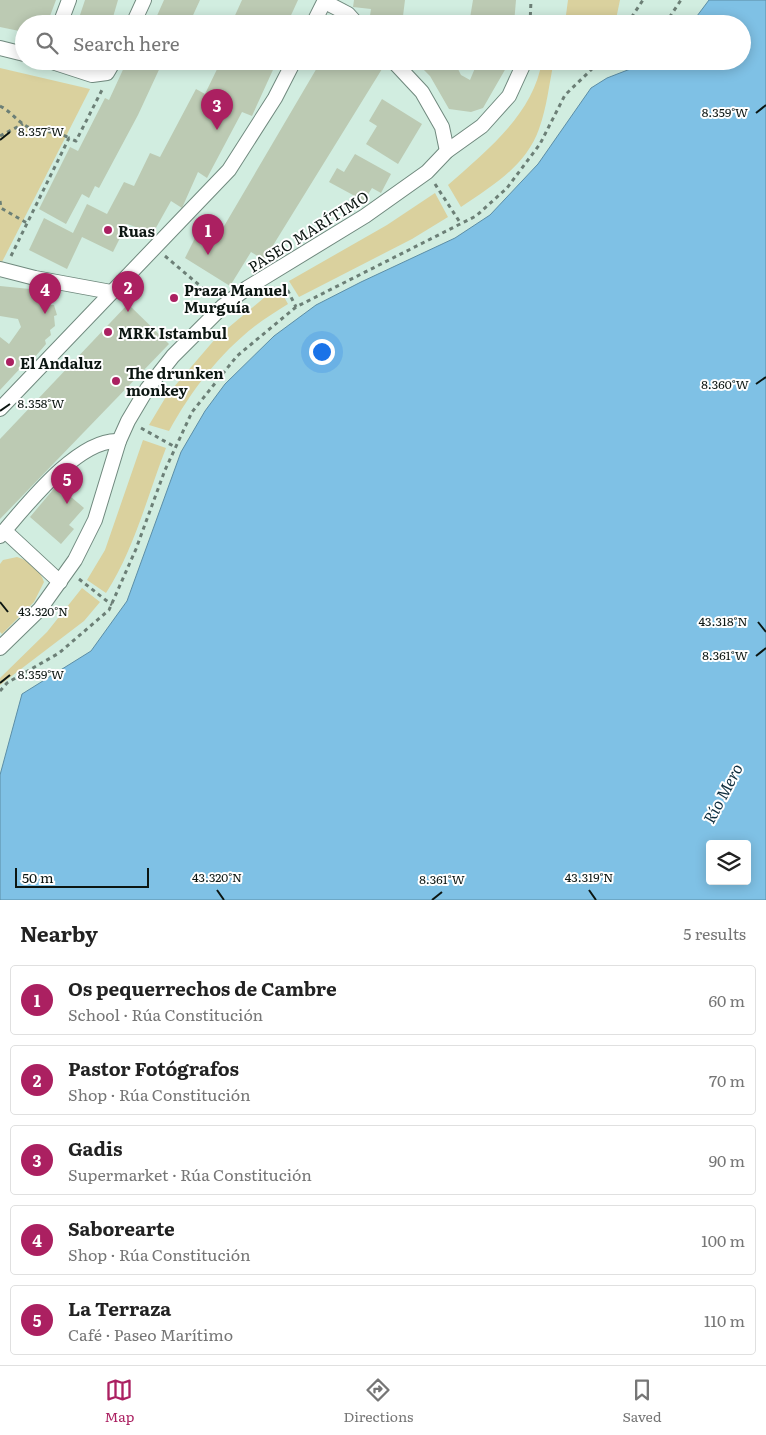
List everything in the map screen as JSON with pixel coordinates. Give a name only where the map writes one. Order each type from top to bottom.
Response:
[{"type":"street","points":[[63,15],[69,0]]},
{"type":"street","points":[[137,15],[144,0]]},
{"type":"street","points":[[318,15],[325,1],[349,15]]},
{"type":"street","points":[[0,48],[15,52]]},
{"type":"street","points":[[77,70],[92,75],[103,70]]},
{"type":"street","points":[[0,410],[111,292],[230,170],[275,98],[289,70]]},
{"type":"street","points":[[401,70],[422,92],[442,127],[447,152]]},
{"type":"street","name":"PASEO MARÍTIMO","points":[[0,648],[40,609],[75,560],[95,520],[119,441],[128,421],[147,389],[174,356],[223,306],[276,268],[365,216],[427,172],[447,152],[482,126],[509,96],[521,70]]},
{"type":"street","points":[[2,270],[111,292]]},
{"type":"street","points":[[64,577],[2,534],[38,491],[84,452],[110,440],[119,441]]},
{"type":"path","points":[[530,0],[530,15]]},
{"type":"path","points":[[634,15],[643,0]]},
{"type":"path","points":[[671,15],[681,0]]},
{"type":"path","points":[[0,106],[31,128],[59,133],[76,141],[101,93],[109,70]]},
{"type":"path","points":[[0,691],[6,683],[59,653],[110,610],[136,549],[165,470],[192,412],[237,356],[296,307],[476,216],[507,188],[540,144],[564,95],[591,70]]},
{"type":"path","points":[[0,136],[23,124]]},
{"type":"path","points":[[2,270],[68,138]]},
{"type":"path","points":[[427,172],[461,224]]},
{"type":"path","points":[[0,201],[0,208],[27,223]]},
{"type":"path","points":[[156,248],[223,306]]},
{"type":"path","points":[[276,268],[296,307]]},
{"type":"path","points":[[128,421],[176,447]]},
{"type":"path","points":[[64,577],[112,605]]},
{"type":"shaded area","points":[[568,0],[620,0],[617,15],[566,15]]},
{"type":"shaded area","points":[[0,68],[90,89],[2,262],[0,261]]},
{"type":"shaded area","points":[[540,70],[552,70],[539,129],[526,154],[496,183],[461,207],[448,185],[506,130],[529,98]]},
{"type":"shaded area","points":[[435,193],[448,217],[412,239],[299,297],[289,281],[387,225]]},
{"type":"shaded area","points":[[278,286],[288,304],[255,326],[229,349],[196,388],[169,431],[149,425],[167,395],[216,338]]},
{"type":"shaded area","points":[[143,440],[166,448],[125,559],[106,593],[87,580],[105,550]]},
{"type":"shaded area","points":[[17,557],[26,560],[34,566],[44,582],[34,602],[2,634],[0,632],[0,564],[3,560]]},
{"type":"shaded area","points":[[82,588],[100,602],[84,621],[0,685],[0,678],[47,632]]},
{"type":"water","name":"Río Mero","points":[[709,0],[766,0],[766,900],[0,900],[0,775],[22,694],[91,651],[127,601],[181,452],[205,411],[225,384],[274,336],[316,305],[455,238],[490,215],[538,164],[591,88],[607,78],[628,70],[751,70],[751,15],[698,15]]},
{"type":"building","points":[[0,0],[56,0],[50,15],[15,15],[15,30],[0,27]]},
{"type":"building","points":[[85,0],[118,0],[114,15],[80,15]]},
{"type":"building","points":[[164,0],[200,0],[193,15],[157,15]]},
{"type":"building","points":[[242,0],[298,0],[291,15],[235,15]]},
{"type":"building","points":[[354,0],[405,0],[403,15],[370,15],[371,9],[353,7]]},
{"type":"building","points":[[473,0],[516,0],[515,15],[470,15]]},
{"type":"building","points":[[123,70],[159,70],[138,115],[99,188],[95,186],[89,198],[82,194],[66,224],[39,209],[70,147],[78,151],[105,98],[109,100]]},
{"type":"building","points":[[217,70],[273,70],[252,116],[242,112],[207,178],[198,172],[182,208],[171,201],[153,233],[127,224],[113,252],[82,237],[67,269],[29,250],[44,218],[73,233],[87,204],[107,214],[124,182],[134,186],[150,153],[160,157],[196,89],[205,94]]},
{"type":"building","points":[[316,70],[381,70],[264,260],[251,252],[230,286],[185,258],[203,222],[220,233]]},
{"type":"building","points":[[424,70],[458,70],[461,75],[470,80],[474,70],[505,70],[483,108],[471,112],[449,109],[430,76]]},
{"type":"building","points":[[382,99],[422,124],[398,164],[366,144],[377,126],[369,121]]},
{"type":"building","points":[[355,154],[391,174],[381,193],[372,188],[364,201],[329,182],[337,168],[344,172]]},
{"type":"building","points":[[0,286],[30,289],[30,293],[37,294],[40,298],[48,299],[51,305],[54,305],[57,315],[54,316],[55,326],[50,330],[51,335],[45,340],[46,344],[29,364],[27,361],[0,390],[0,337],[9,344],[21,327],[18,319],[0,316]]},
{"type":"building","points":[[128,304],[169,344],[0,519],[0,439]]},
{"type":"building","points":[[57,485],[84,508],[69,525],[74,529],[61,544],[30,517]]},
{"type":"place","name":"Gadis","points":[[217,130]]},
{"type":"place","name":"Ruas","points":[[108,230]]},
{"type":"place","name":"Os pequerrechos de Cambre","points":[[208,255]]},
{"type":"place","name":"Praza Manuel Murguía","points":[[174,298]]},
{"type":"place","name":"Pastor Fotógrafos","points":[[128,312]]},
{"type":"place","name":"Saborearte","points":[[45,314]]},
{"type":"place","name":"MRK Istambul","points":[[108,332]]},
{"type":"place","name":"El Andaluz","points":[[10,362]]},
{"type":"place","name":"The drunken monkey","points":[[116,381]]},
{"type":"place","name":"La Terraza","points":[[67,504]]}]
